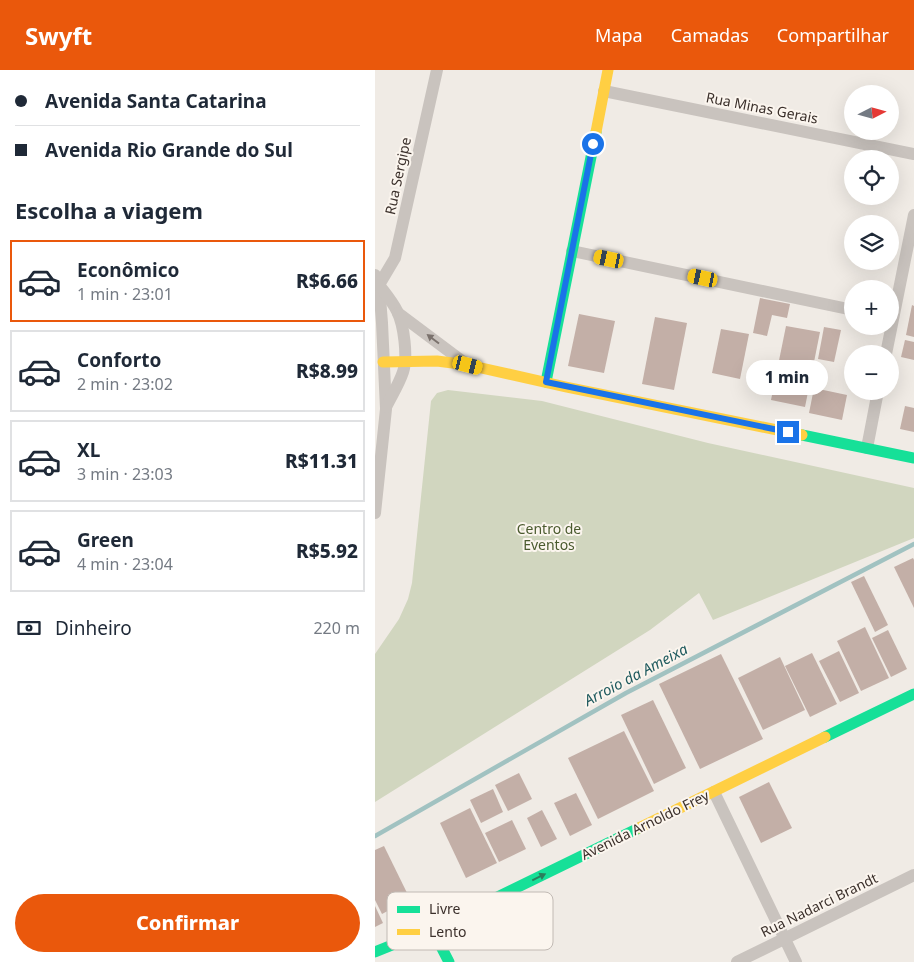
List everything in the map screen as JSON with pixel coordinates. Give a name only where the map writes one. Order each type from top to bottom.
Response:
[{"type":"street","name":"Rua Sergipe","points":[[377,280],[395,258],[437,70]]},
{"type":"street","points":[[546,382],[609,70]]},
{"type":"street","name":"Rua Minas Gerais","points":[[604,91],[914,154]]},
{"type":"street","points":[[899,282],[914,215]]},
{"type":"street","points":[[572,251],[844,308]]},
{"type":"street","points":[[377,280],[398,313],[403,334],[405,361],[403,373],[385,409]]},
{"type":"street","points":[[375,513],[385,409],[382,323],[377,280]]},
{"type":"street","points":[[398,313],[468,365]]},
{"type":"street","points":[[383,362],[437,361],[468,365],[914,458]]},
{"type":"street","points":[[867,448],[876,400]]},
{"type":"street","name":"Avenida Arnoldo Frey","points":[[508,892],[914,694]]},
{"type":"street","points":[[714,792],[797,962]]},
{"type":"street","name":"Rua Nadarci Brandt","points":[[737,962],[914,875]]},
{"type":"street","name":"Avenida Arnoldo Frey","points":[[375,952],[387,947]]},
{"type":"street","points":[[443,950],[449,962]]},
{"type":"green space","name":"Centro de Eventos","points":[[448,390],[542,401],[708,443],[914,488],[914,538],[713,620],[699,593],[650,630],[375,802],[375,654],[399,619],[408,599],[412,583],[431,401],[437,393]]},
{"type":"building","points":[[760,298],[790,304],[787,318],[772,315],[767,336],[753,333]]},
{"type":"building","points":[[912,305],[914,306],[914,337],[906,335]]},
{"type":"building","points":[[579,314],[615,321],[604,373],[568,366]]},
{"type":"building","points":[[655,317],[687,323],[674,390],[642,384]]},
{"type":"building","points":[[786,326],[820,332],[805,407],[771,400]]},
{"type":"building","points":[[824,327],[841,330],[834,362],[818,359]]},
{"type":"building","points":[[721,329],[749,334],[740,379],[712,373]]},
{"type":"building","points":[[905,340],[914,342],[914,360],[901,357]]},
{"type":"building","points":[[814,388],[844,394],[844,400],[846,400],[842,420],[809,413]]},
{"type":"building","points":[[905,406],[914,408],[914,432],[900,429]]},
{"type":"building","points":[[913,558],[914,560],[914,608],[894,567]]},
{"type":"building","points":[[864,576],[888,625],[875,632],[851,582]]},
{"type":"building","points":[[865,627],[889,678],[861,691],[837,641]]},
{"type":"building","points":[[888,630],[907,669],[891,677],[872,638]]},
{"type":"building","points":[[839,651],[859,693],[840,702],[819,661]]},
{"type":"building","points":[[812,653],[837,704],[810,717],[785,666]]},
{"type":"building","points":[[721,654],[763,739],[700,769],[659,684]]},
{"type":"building","points":[[780,657],[805,710],[763,730],[738,678]]},
{"type":"building","points":[[653,700],[686,768],[654,784],[621,715]]},
{"type":"building","points":[[624,731],[654,791],[598,819],[568,758]]},
{"type":"building","points":[[519,773],[532,799],[508,811],[495,785]]},
{"type":"building","points":[[769,782],[792,828],[761,843],[739,797]]},
{"type":"building","points":[[493,789],[503,812],[481,823],[470,800]]},
{"type":"building","points":[[576,793],[592,825],[570,836],[554,803]]},
{"type":"building","points":[[470,808],[497,863],[466,878],[440,823]]},
{"type":"building","points":[[542,810],[557,839],[541,847],[527,818]]},
{"type":"building","points":[[512,820],[526,849],[499,862],[485,833]]},
{"type":"building","points":[[384,846],[407,892],[387,892],[387,911],[382,914],[375,900],[375,850]]},
{"type":"building","points":[[375,906],[383,923],[375,927]]},
{"type":"waterway","name":"Arroio da Ameixa","points":[[375,836],[626,693],[914,544]]},
{"type":"traffic: fast","points":[[546,382],[596,132]]},
{"type":"traffic: fast","points":[[802,435],[914,458]]},
{"type":"traffic: fast","points":[[825,737],[914,694]]},
{"type":"traffic: fast","points":[[508,892],[639,828]]},
{"type":"traffic: fast","points":[[375,952],[387,947]]},
{"type":"traffic: fast","points":[[443,950],[449,962]]},
{"type":"traffic: slow","points":[[596,132],[608,70]]},
{"type":"traffic: slow","points":[[383,362],[437,361],[468,365],[802,435]]},
{"type":"traffic: slow","points":[[639,828],[825,737]]},
{"type":"route","points":[[593,144],[546,382],[788,432]]}]
